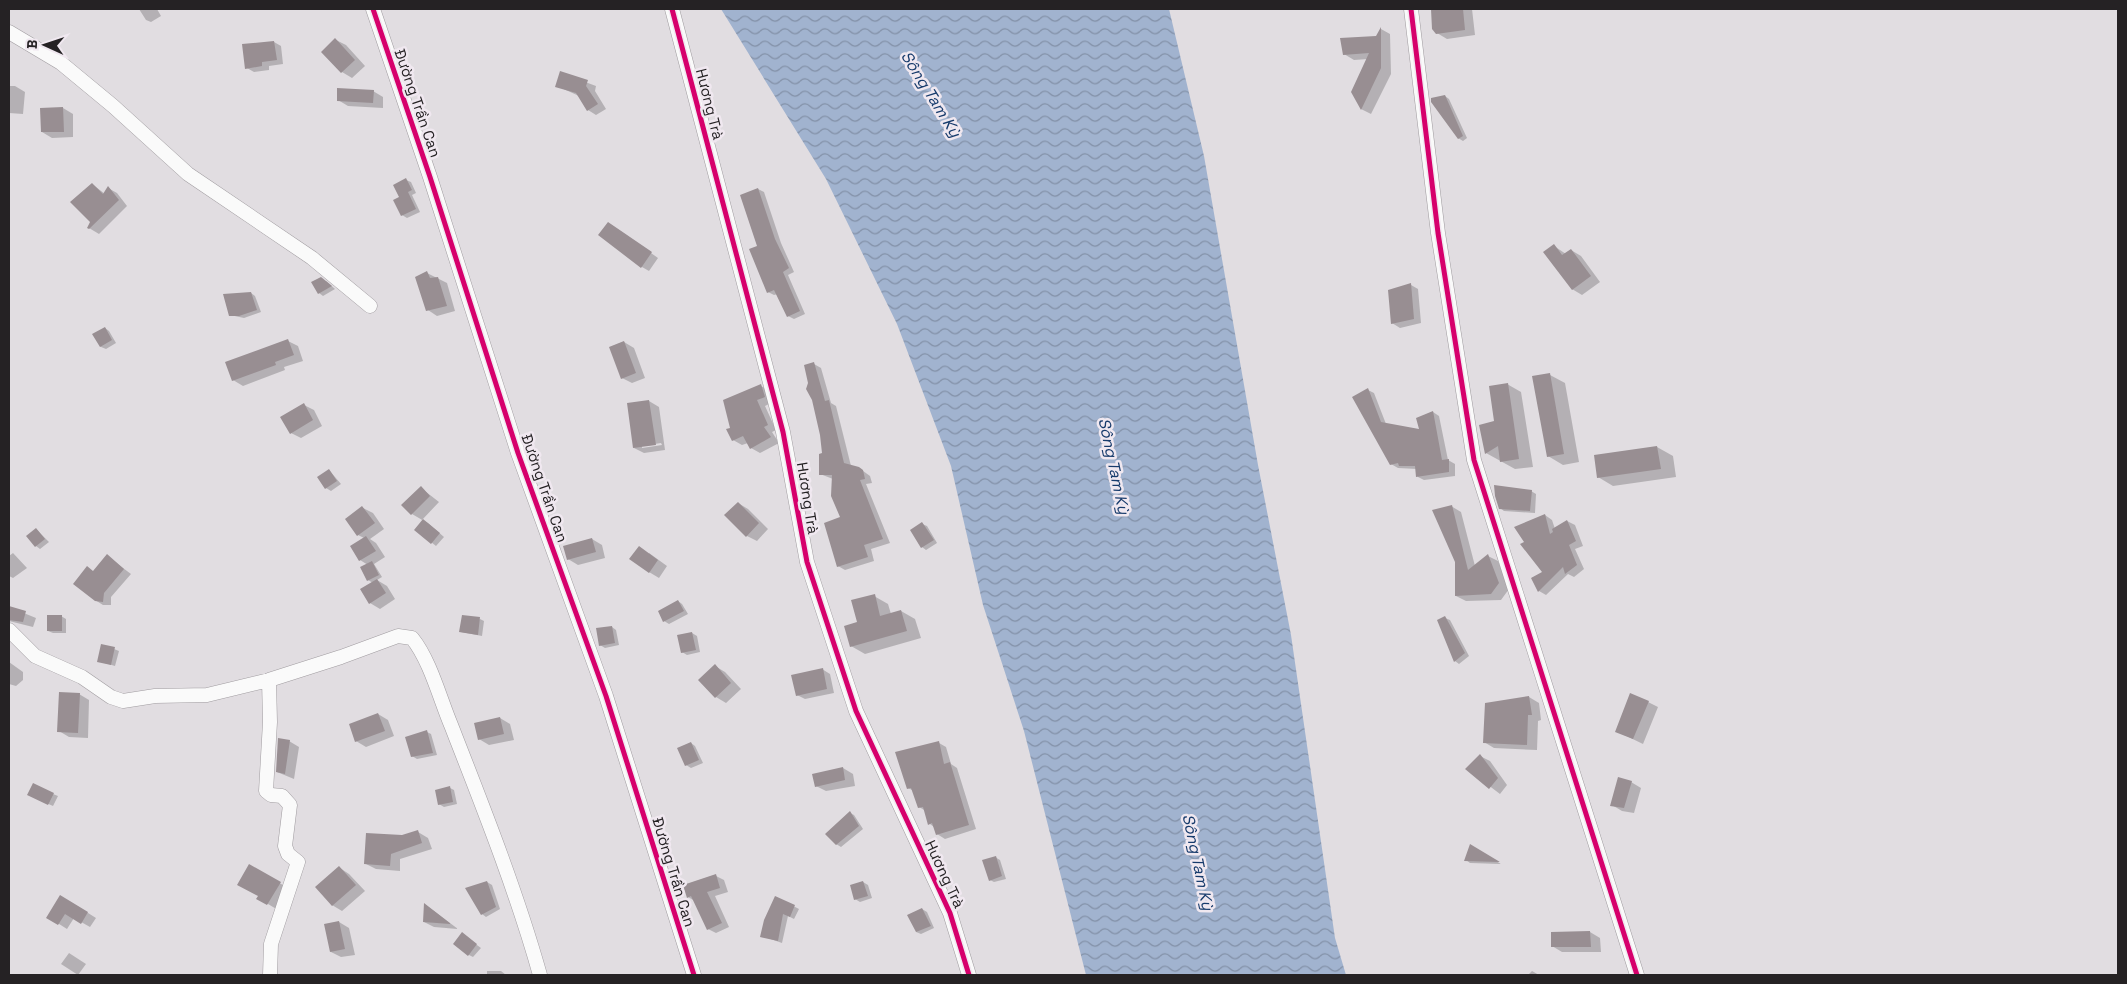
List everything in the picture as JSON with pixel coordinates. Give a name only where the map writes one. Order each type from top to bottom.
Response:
[{"type":"street","name":"Đường Trần Can","points":[[373,9],[430,177],[518,453],[606,696],[694,975]]},
{"type":"street","name":"Hương Trà","points":[[672,9],[785,439],[807,562],[856,711],[950,913],[969,975]]},
{"type":"street","points":[[1411,9],[1438,233],[1474,460],[1637,975]]},
{"type":"street","points":[[9,32],[61,63],[113,106],[188,174],[312,258],[370,306]]},
{"type":"street","points":[[9,630],[35,656],[82,677],[110,698],[123,701],[155,696],[207,695],[269,680],[398,636],[412,638],[430,672],[469,772],[522,912],[540,975]]},
{"type":"street","points":[[269,680],[270,722],[266,791],[271,795],[282,796],[290,805],[285,846],[288,854],[298,862],[271,944],[270,975]]},
{"type":"water","name":"Sông Tam Kỳ","points":[[721,9],[1169,9],[1204,156],[1258,465],[1291,635],[1335,938],[1346,975],[1086,975],[1024,731],[983,605],[951,466],[897,324],[826,179]]},
{"type":"building","points":[[1431,9],[1463,9],[1465,30],[1436,34],[1432,29]]},
{"type":"building","points":[[1381,27],[1381,68],[1361,110],[1351,92],[1369,53],[1343,55],[1340,38],[1376,36]]},
{"type":"building","points":[[335,38],[355,60],[341,73],[321,52]]},
{"type":"building","points":[[274,41],[277,60],[262,62],[262,66],[245,69],[242,44]]},
{"type":"building","points":[[560,71],[588,80],[586,86],[598,104],[587,111],[576,93],[555,87]]},
{"type":"building","points":[[337,88],[374,90],[373,103],[337,101]]},
{"type":"building","points":[[1445,95],[1463,136],[1458,139],[1431,102],[1431,98]]},
{"type":"building","points":[[63,107],[64,132],[41,132],[40,108]]},
{"type":"building","points":[[406,178],[412,190],[408,192],[416,209],[401,216],[393,200],[399,197],[393,185]]},
{"type":"building","points":[[92,183],[103,194],[108,186],[119,200],[89,229],[87,228],[90,222],[70,202]]},
{"type":"building","points":[[758,188],[775,239],[789,268],[783,272],[800,311],[787,317],[774,290],[767,293],[749,249],[757,246],[740,195]]},
{"type":"building","points":[[608,222],[652,252],[641,268],[598,235]]},
{"type":"building","points":[[1554,244],[1562,255],[1571,249],[1591,276],[1572,290],[1543,252]]},
{"type":"building","points":[[427,271],[430,278],[438,277],[447,306],[426,311],[415,277]]},
{"type":"building","points":[[321,277],[332,286],[318,294],[311,282]]},
{"type":"building","points":[[1411,283],[1414,319],[1391,324],[1388,290]]},
{"type":"building","points":[[251,292],[257,310],[239,316],[229,316],[223,294]]},
{"type":"building","points":[[105,327],[112,340],[100,347],[92,334]]},
{"type":"building","points":[[288,339],[294,355],[275,362],[276,365],[232,381],[225,362]]},
{"type":"building","points":[[624,341],[636,373],[621,379],[609,347]]},
{"type":"building","points":[[814,362],[825,401],[829,400],[844,463],[863,470],[865,479],[860,480],[883,539],[864,545],[868,557],[837,567],[824,523],[840,517],[831,496],[832,475],[819,475],[819,454],[822,453],[820,435],[812,400],[806,389],[808,383],[804,365]]},
{"type":"building","points":[[1550,373],[1564,454],[1547,457],[1532,376]]},
{"type":"building","points":[[1508,383],[1519,459],[1500,462],[1498,446],[1485,454],[1479,425],[1494,421],[1489,386]]},
{"type":"building","points":[[761,384],[765,397],[757,400],[768,425],[764,427],[771,437],[750,449],[743,436],[732,441],[726,429],[730,428],[723,400]]},
{"type":"building","points":[[1368,388],[1381,422],[1419,429],[1416,418],[1433,411],[1442,460],[1449,459],[1449,472],[1416,477],[1415,466],[1399,466],[1398,463],[1390,465],[1352,397]]},
{"type":"building","points":[[649,400],[656,445],[633,448],[627,403]]},
{"type":"building","points":[[304,403],[313,420],[290,434],[280,417]]},
{"type":"building","points":[[1657,446],[1661,469],[1597,478],[1594,455]]},
{"type":"building","points":[[329,469],[337,481],[325,489],[317,477]]},
{"type":"building","points":[[1494,485],[1532,490],[1530,511],[1499,509]]},
{"type":"building","points":[[421,486],[430,496],[411,515],[401,505]]},
{"type":"building","points":[[738,502],[759,523],[746,537],[724,515]]},
{"type":"building","points":[[1452,505],[1468,570],[1488,554],[1499,583],[1491,594],[1455,596],[1455,562],[1432,510]]},
{"type":"building","points":[[362,506],[375,523],[357,536],[345,519]]},
{"type":"building","points":[[1545,514],[1550,534],[1553,532],[1552,529],[1567,520],[1576,541],[1569,545],[1577,565],[1565,574],[1563,567],[1538,592],[1531,578],[1542,572],[1520,544],[1524,542],[1514,527]]},
{"type":"building","points":[[423,519],[440,533],[431,544],[414,530]]},
{"type":"building","points":[[922,522],[934,540],[921,548],[910,530]]},
{"type":"building","points":[[36,528],[45,539],[35,547],[26,536]]},
{"type":"building","points":[[366,536],[376,551],[359,561],[350,546]]},
{"type":"building","points":[[592,538],[596,552],[567,560],[563,546]]},
{"type":"building","points":[[639,546],[658,560],[649,573],[629,559]]},
{"type":"building","points":[[107,554],[124,569],[104,593],[103,602],[95,601],[73,584],[87,566],[93,571]]},
{"type":"building","points":[[372,561],[379,575],[367,581],[360,567]]},
{"type":"building","points":[[377,579],[386,593],[369,604],[360,589]]},
{"type":"building","points":[[875,594],[880,616],[901,610],[907,631],[850,647],[844,626],[857,622],[851,600]]},
{"type":"building","points":[[678,600],[684,611],[663,622],[658,611]]},
{"type":"building","points":[[9,606],[26,611],[23,622],[9,620]]},
{"type":"building","points":[[47,615],[62,615],[62,631],[47,631]]},
{"type":"building","points":[[462,615],[480,617],[478,635],[459,632]]},
{"type":"building","points":[[1445,616],[1465,653],[1454,662],[1437,620]]},
{"type":"building","points":[[612,626],[615,643],[599,646],[596,628]]},
{"type":"building","points":[[692,632],[696,650],[681,653],[677,635]]},
{"type":"building","points":[[101,644],[115,647],[111,665],[97,662]]},
{"type":"building","points":[[715,664],[731,683],[715,698],[698,680]]},
{"type":"building","points":[[823,668],[827,689],[796,696],[791,675]]},
{"type":"building","points":[[59,692],[80,693],[78,733],[57,732]]},
{"type":"building","points":[[1630,693],[1649,701],[1633,739],[1615,732]]},
{"type":"building","points":[[1529,696],[1532,715],[1528,715],[1527,745],[1483,743],[1485,703]]},
{"type":"building","points":[[378,713],[385,731],[355,742],[349,724]]},
{"type":"building","points":[[500,717],[504,734],[478,740],[474,723]]},
{"type":"building","points":[[427,730],[433,753],[411,757],[405,737]]},
{"type":"building","points":[[278,738],[290,740],[285,774],[276,772]]},
{"type":"building","points":[[939,741],[944,764],[950,762],[969,825],[936,835],[932,823],[928,825],[923,807],[918,808],[911,788],[907,789],[895,752]]},
{"type":"building","points":[[691,742],[699,760],[685,766],[677,748]]},
{"type":"building","points":[[1480,754],[1498,778],[1489,789],[1465,769]]},
{"type":"building","points":[[843,767],[845,780],[815,787],[812,774]]},
{"type":"building","points":[[1618,777],[1632,781],[1624,808],[1610,806]]},
{"type":"building","points":[[33,783],[54,793],[48,805],[27,795]]},
{"type":"building","points":[[450,786],[453,802],[438,805],[435,790]]},
{"type":"building","points":[[850,811],[859,826],[836,845],[825,834]]},
{"type":"building","points":[[418,830],[422,843],[391,854],[390,866],[364,864],[366,833],[402,835]]},
{"type":"building","points":[[1470,844],[1500,862],[1464,861]]},
{"type":"building","points":[[996,856],[1002,876],[989,881],[982,860]]},
{"type":"building","points":[[249,864],[281,882],[267,905],[256,899],[258,896],[237,885]]},
{"type":"building","points":[[339,866],[356,885],[332,906],[315,887]]},
{"type":"building","points":[[716,874],[720,888],[707,892],[722,923],[707,930],[691,896],[687,898],[683,885]]},
{"type":"building","points":[[487,881],[496,907],[481,915],[465,888]]},
{"type":"building","points":[[863,881],[868,896],[854,900],[850,885]]},
{"type":"building","points":[[60,895],[88,912],[81,924],[65,914],[58,925],[46,918]]},
{"type":"building","points":[[775,896],[795,905],[790,917],[783,914],[778,941],[760,937],[764,920]]},
{"type":"building","points":[[424,903],[451,924],[423,922]]},
{"type":"building","points":[[922,908],[931,926],[916,932],[907,915]]},
{"type":"building","points":[[339,921],[345,949],[330,952],[324,924]]},
{"type":"building","points":[[1590,931],[1591,947],[1551,947],[1551,932]]},
{"type":"building","points":[[462,932],[477,944],[468,956],[453,944]]},
{"type":"cycle path","points":[[373,9],[430,177],[518,453],[606,696],[694,975]]},
{"type":"cycle path","points":[[672,9],[783,432],[807,562],[856,711],[950,913],[969,975]]},
{"type":"cycle path","points":[[1411,9],[1438,233],[1474,460],[1637,975]]}]
